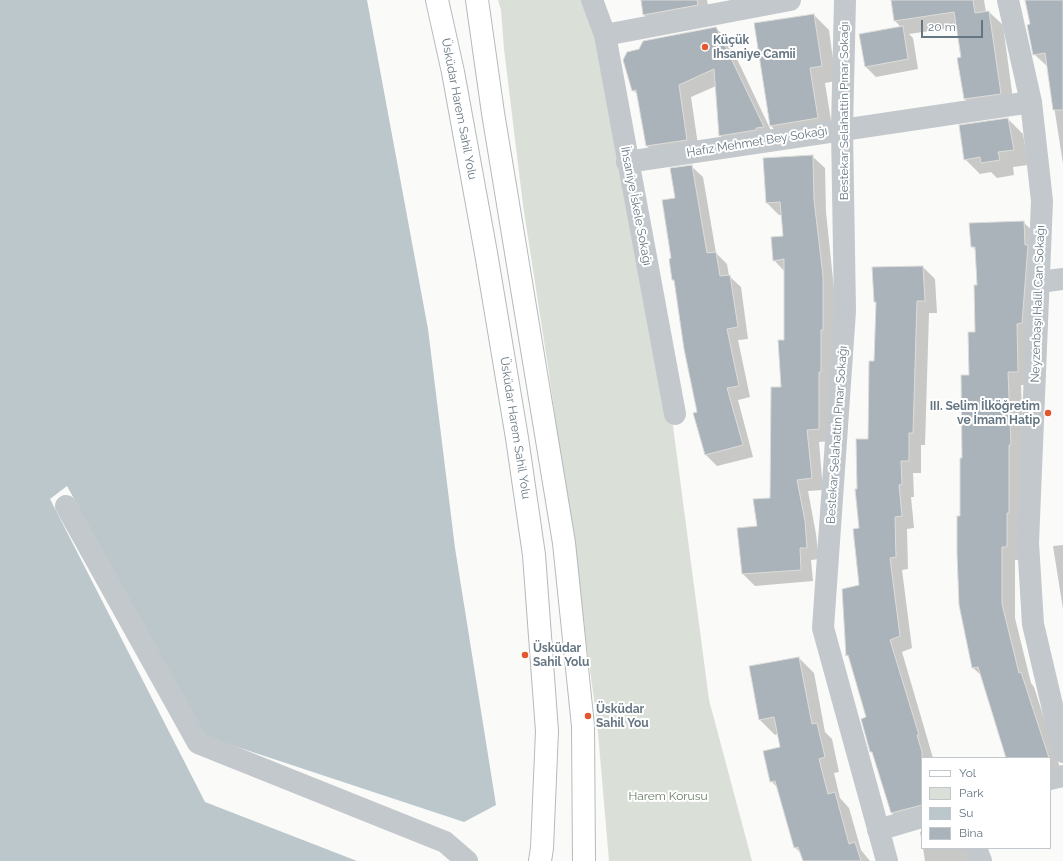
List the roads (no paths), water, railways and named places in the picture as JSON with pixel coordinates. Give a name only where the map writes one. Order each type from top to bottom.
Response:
[{"type":"main road","name":"Üsküdar Harem Sahil Yolu","points":[[436,0],[453,72],[487,261],[517,438],[534,555],[547,731],[542,848],[540,861]]},
{"type":"main road","points":[[477,0],[493,113],[564,543],[583,726],[584,861]]},
{"type":"street","name":"İhsaniye İskele Sokağı","points":[[592,0],[605,35],[627,162],[675,414]]},
{"type":"street","points":[[605,35],[790,0]]},
{"type":"street","name":"Bestekar Selahattin Pınar Sokağı","points":[[845,0],[842,129],[845,311],[823,628],[887,861]]},
{"type":"street","name":"Neyzenbaşı Halil Can Sokağı","points":[[1008,0],[1030,102],[1042,201],[1040,282],[1028,543],[1033,624],[1063,752]]},
{"type":"street","name":"Hafız Mehmet Bey Sokağı","points":[[627,162],[1030,102]]},
{"type":"street","points":[[1040,282],[1063,279]]},
{"type":"street","points":[[66,506],[198,743],[444,842],[467,861]]},
{"type":"street","points":[[1051,779],[1063,776]]},
{"type":"street","points":[[878,830],[921,817]]},
{"type":"street","points":[[976,849],[981,861]]},
{"type":"water","points":[[0,0],[367,0],[428,329],[455,548],[496,805],[464,822],[204,736],[67,486],[50,499],[205,802],[357,861],[0,861]]},
{"type":"place","name":"Küçük Ihsaniye Camii","points":[[705,47]]},
{"type":"place","name":"III. Selim İlköğretim ve İmam Hatip","points":[[1048,413]]},
{"type":"place","name":"Üsküdar Sahil Yolu","points":[[525,655]]},
{"type":"place","name":"Üsküdar Sahil You","points":[[588,716]]},
{"type":"park label","name":"Harem Korusu","points":[[668,796]]}]
